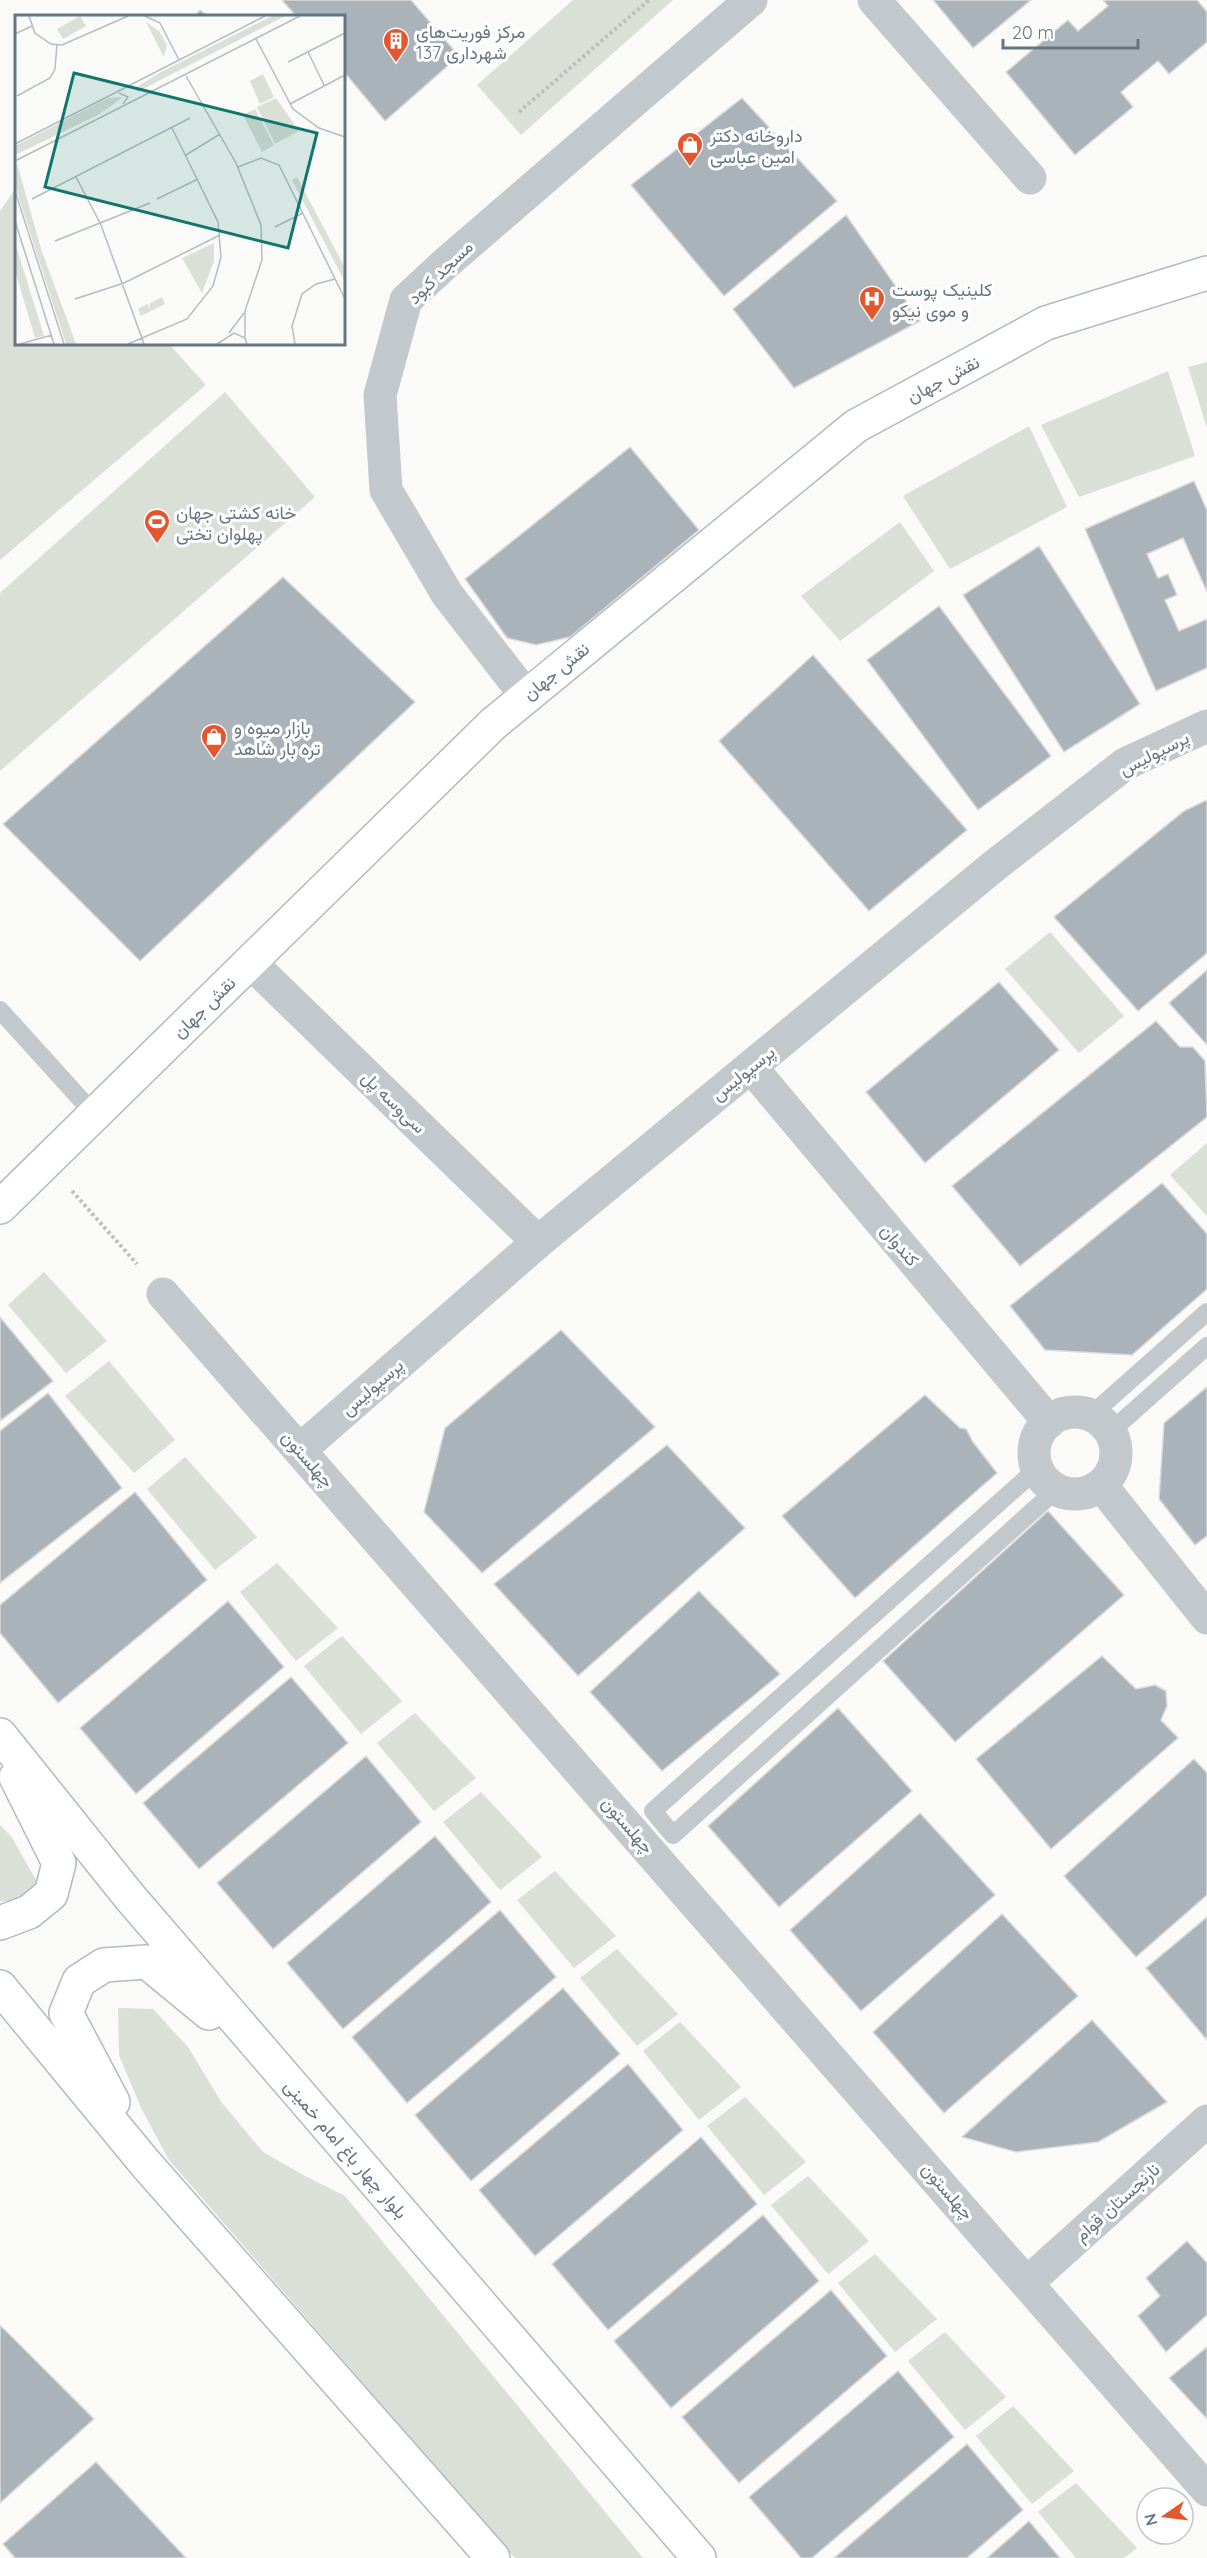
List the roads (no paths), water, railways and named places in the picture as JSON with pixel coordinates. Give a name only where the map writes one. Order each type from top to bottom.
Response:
[{"type":"main road","name":"نقش جهان","points":[[2,1199],[46,1162],[95,1115],[493,724],[856,426],[1046,323],[1207,273]]},
{"type":"main road","name":"بلوار چهار باغ امام خمینی","points":[[0,1735],[129,1896],[699,2558]]},
{"type":"main road","points":[[0,1745],[59,1863],[51,1894],[29,1912],[0,1923]]},
{"type":"main road","points":[[145,2163],[66,2013],[79,1981],[104,1965],[147,1962],[274,2065]]},
{"type":"main road","points":[[0,1987],[145,2163],[493,2558]]},
{"type":"street","name":"مسجد کبود","points":[[526,696],[447,594],[386,490],[381,395],[406,300],[751,0]]},
{"type":"street","points":[[874,0],[1030,178]]},
{"type":"street","name":"پرسپولیس","points":[[300,1450],[538,1242],[994,866],[1125,764],[1207,726]]},
{"type":"street","name":"سی‌وسه پل","points":[[250,962],[538,1242]]},
{"type":"street","name":"کندوان","points":[[751,1067],[1048,1422]]},
{"type":"street","name":"چهلستون","points":[[163,1294],[1028,2282],[1207,2490]]},
{"type":"street","points":[[1072,1413],[1100,1424],[1116,1450],[1115,1463],[1110,1475],[1101,1485],[1089,1492],[1076,1494],[1061,1492],[1047,1478],[1035,1447],[1039,1433],[1048,1422],[1072,1413]]},
{"type":"street","points":[[1101,1485],[1207,1618]]},
{"type":"street","name":"نارنجستان قوام","points":[[1028,2282],[1207,2121]]},
{"type":"lane","points":[[0,1010],[95,1115]]},
{"type":"lane","points":[[1100,1424],[1207,1312]]},
{"type":"lane","points":[[1100,1424],[1207,1346]]},
{"type":"lane","points":[[1047,1478],[673,1835],[652,1811],[1047,1478]]},
{"type":"place","name":"مرکز فوریت‌های 137 شهرداری","points":[[396,64]]},
{"type":"place","name":"داروخانه دکتر امین عباسی","points":[[690,168]]},
{"type":"place","name":"کلینیک پوست و موی نیکو","points":[[872,322]]},
{"type":"place","name":"خانه کشتی جهان پهلوان تختی","points":[[157,545]]},
{"type":"place","name":"بازار میوه و تره بار شاهد","points":[[214,760]]}]
